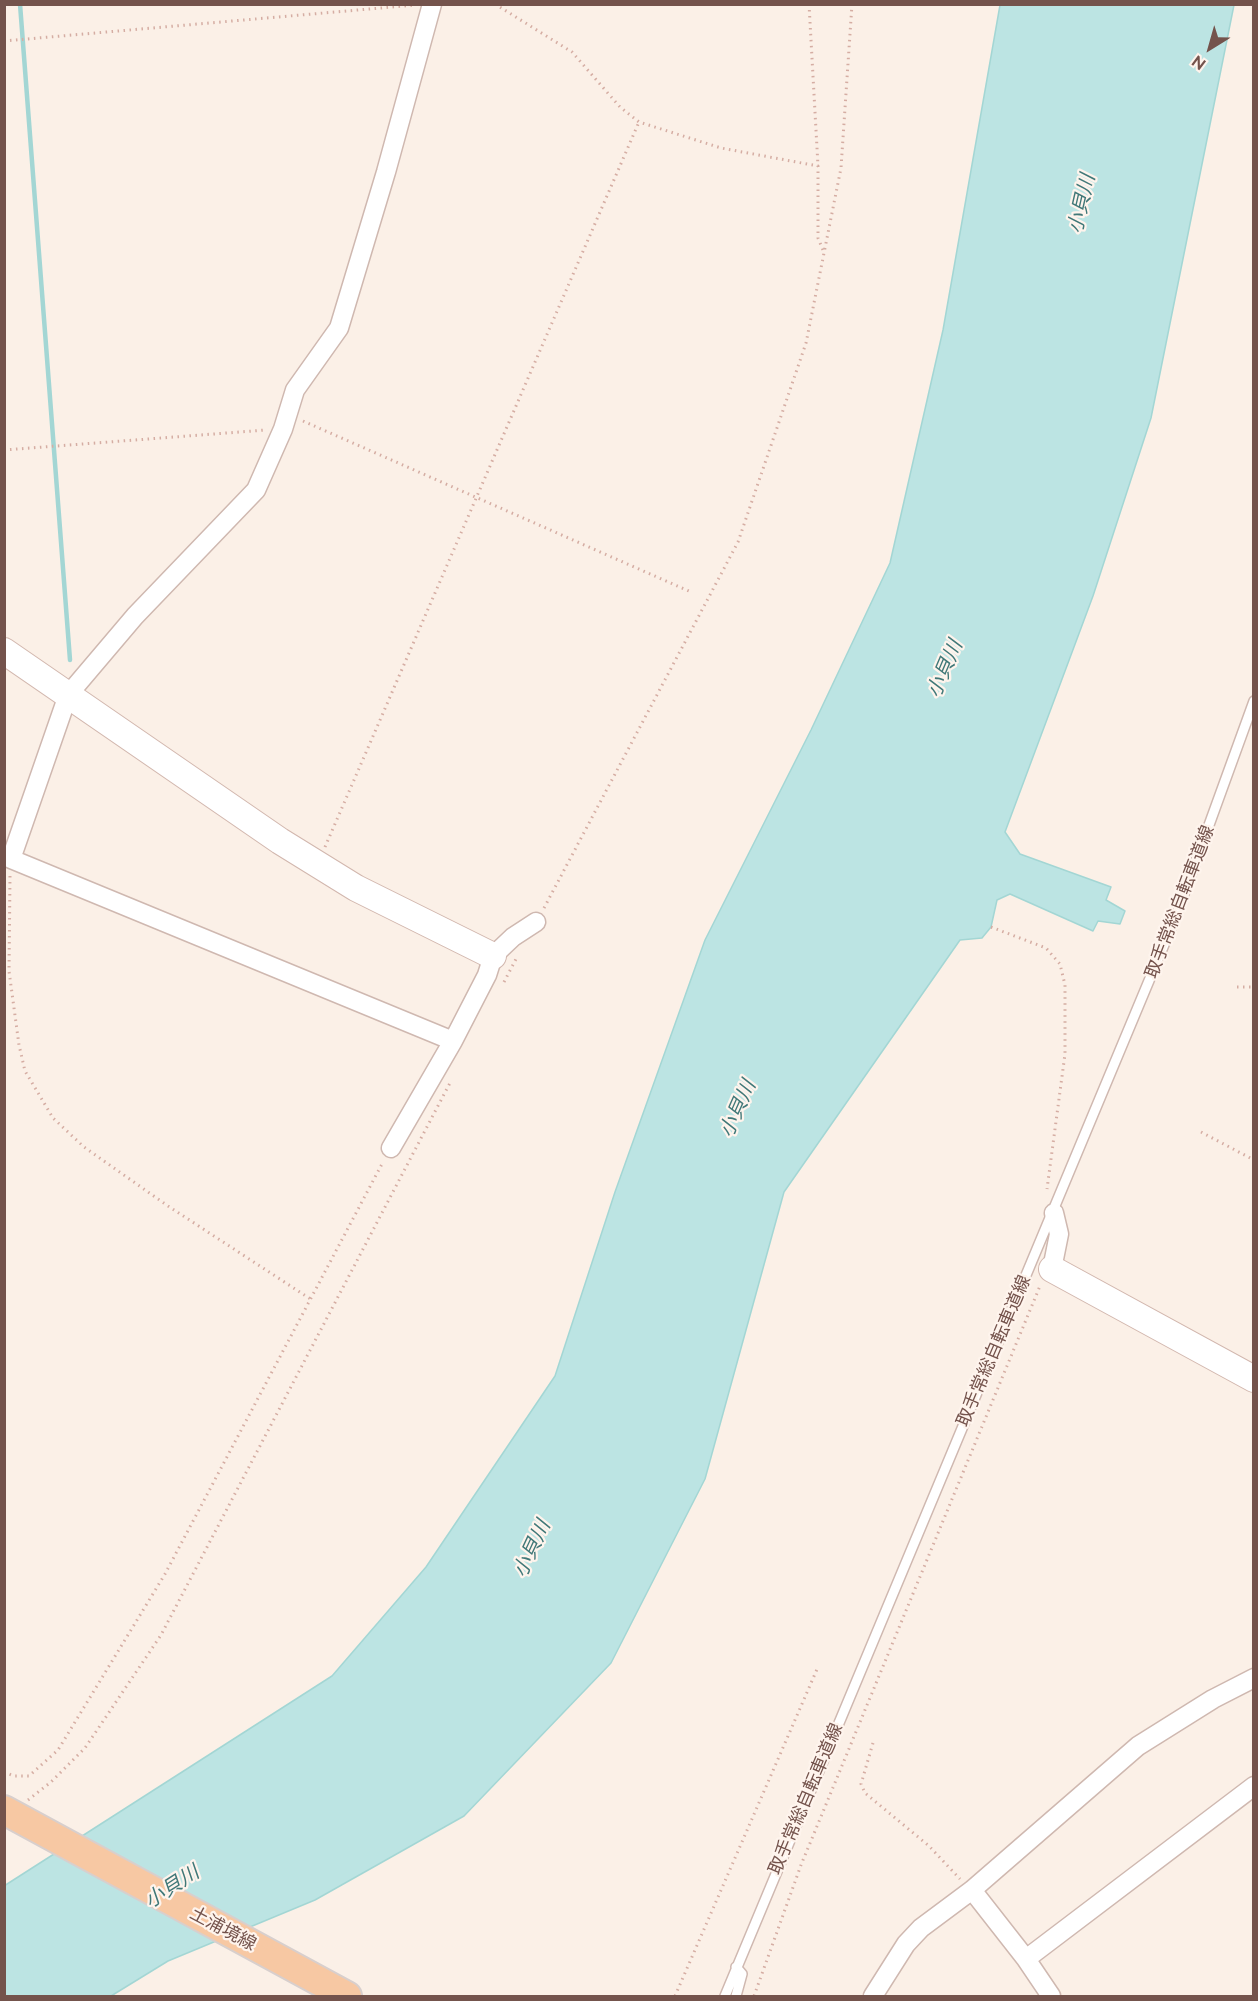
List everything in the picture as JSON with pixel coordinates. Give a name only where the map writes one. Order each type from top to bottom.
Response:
[{"type":"main road","name":"土浦境線","points":[[14,1816],[347,1996]]},
{"type":"street","points":[[432,4],[386,172],[339,328],[295,390],[285,422],[256,490],[135,616],[68,695],[10,859],[453,1041]]},
{"type":"street","points":[[4,651],[192,783],[356,888],[493,957]]},
{"type":"street","points":[[391,1148],[453,1041],[487,975],[493,957],[513,937],[536,922]]},
{"type":"street","points":[[1054,1213],[1059,1234],[1052,1269],[1254,1379]]},
{"type":"street","points":[[873,1996],[914,1936],[939,1913],[972,1890],[1138,1746],[1214,1699],[1254,1678]]},
{"type":"street","points":[[1026,1959],[1254,1786]]},
{"type":"street","points":[[972,1890],[1026,1959],[1051,1996]]},
{"type":"lane","name":"取手常総自転車道線","points":[[725,1996],[923,1516],[1054,1213],[1176,916],[1254,701]]},
{"type":"lane","points":[[736,1967],[742,1974],[736,1996]]},
{"type":"path","points":[[4,41],[426,4]]},
{"type":"path","points":[[495,4],[572,52],[620,107],[639,122],[721,148],[818,166]]},
{"type":"path","points":[[809,4],[818,166],[818,238],[824,252]]},
{"type":"path","points":[[318,864],[639,122]]},
{"type":"path","points":[[4,450],[65,446],[285,422],[475,499],[691,592]]},
{"type":"path","points":[[10,859],[9,971],[12,1004],[25,1071],[53,1118],[84,1147],[168,1206],[312,1300]]},
{"type":"path","points":[[991,927],[1046,948],[1060,964],[1065,1054],[1046,1200],[1054,1213]]},
{"type":"path","points":[[1237,987],[1254,987]]},
{"type":"path","points":[[1201,1132],[1254,1160]]},
{"type":"path","points":[[4,1772],[14,1776],[29,1776],[58,1750],[165,1574],[391,1148]]},
{"type":"path","points":[[754,1996],[779,1923],[832,1789],[1036,1293],[1052,1269]]},
{"type":"path","points":[[675,1996],[818,1667]]},
{"type":"path","points":[[873,1743],[861,1784],[865,1793],[929,1846],[972,1890]]},
{"type":"water","name":"小貝川","points":[[1000,5],[1234,5],[1151,418],[1093,596],[1005,832],[1020,854],[1111,887],[1106,900],[1125,911],[1120,924],[1098,921],[1093,931],[1010,894],[997,900],[991,927],[982,938],[960,940],[784,1192],[705,1479],[611,1663],[464,1816],[315,1900],[168,1961],[111,1996],[5,1996],[4,1886],[332,1676],[426,1567],[555,1376],[615,1192],[705,940],[811,730],[890,563],[943,330]]},
{"type":"waterway","points":[[20,4],[70,660]]}]
